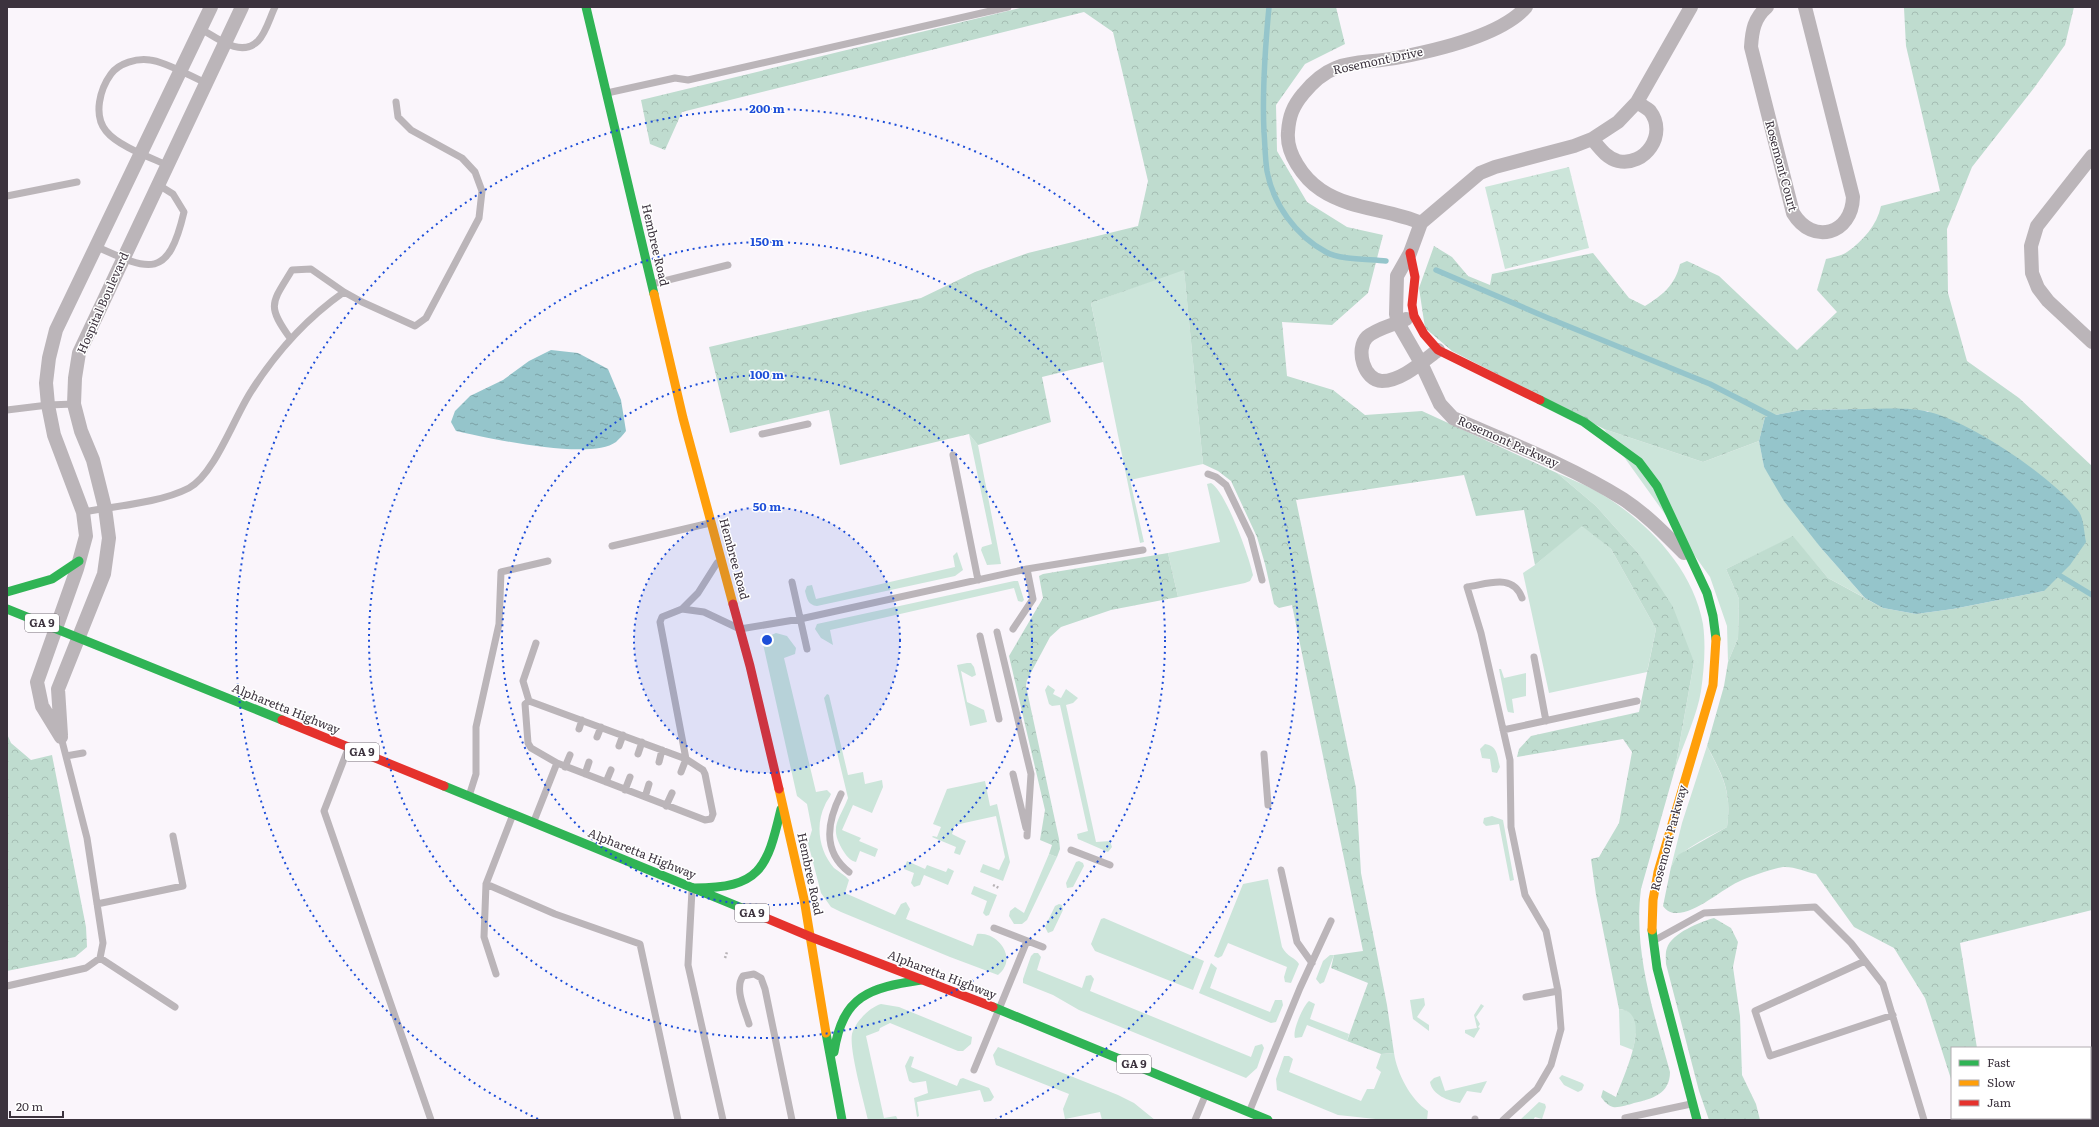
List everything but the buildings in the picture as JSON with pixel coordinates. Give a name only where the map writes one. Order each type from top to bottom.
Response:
[{"type":"main road","name":"Hembree Road","points":[[586,7],[683,418],[740,629],[804,899],[811,937],[820,1005],[842,1120]]},
{"type":"main road","name":"Rosemont Parkway","points":[[1410,254],[1415,277],[1412,305],[1414,316],[1424,334],[1438,350],[1584,422],[1639,462],[1657,486],[1707,593],[1713,612],[1717,636],[1717,666],[1713,685],[1658,872],[1653,900],[1653,942],[1656,968],[1697,1120]]},
{"type":"main road","points":[[7,592],[52,579],[79,560]]},
{"type":"main road","name":"Alpharetta Highway","points":[[7,609],[349,746],[469,797],[811,937],[999,1010],[1268,1120]]},
{"type":"main road","points":[[692,888],[725,887],[746,881],[759,872],[767,858],[782,805]]},
{"type":"main road","points":[[833,1068],[835,1039],[841,1019],[848,1008],[877,988],[921,980]]},
{"type":"street","points":[[61,737],[42,706],[37,682],[86,536],[83,512],[54,435],[48,405],[47,377],[49,358],[56,330],[211,7]]},
{"type":"street","name":"Hospital Boulevard","points":[[61,737],[58,689],[104,574],[109,538],[105,508],[93,460],[81,431],[74,404],[75,378],[79,353],[122,258],[242,7]]},
{"type":"street","name":"Rosemont Drive","points":[[1421,222],[1404,215],[1365,207],[1321,190],[1308,178],[1289,148],[1288,120],[1294,105],[1320,75],[1337,67],[1400,58],[1452,44],[1502,27],[1526,7]]},
{"type":"street","points":[[1421,222],[1480,173],[1495,167],[1574,146],[1592,139],[1618,122],[1637,102],[1692,7]]},
{"type":"street","name":"Rosemont Court","points":[[1767,7],[1761,12],[1752,28],[1750,47],[1793,213],[1798,222],[1806,228],[1817,232],[1827,233],[1838,228],[1848,220],[1853,209],[1853,197],[1805,7]]},
{"type":"street","points":[[1592,139],[1605,155],[1617,161],[1632,162],[1646,155],[1655,142],[1657,127],[1650,112],[1637,102]]},
{"type":"street","points":[[2092,156],[2038,226],[2031,246],[2032,273],[2038,288],[2048,302],[2092,342]]},
{"type":"street","name":"Rosemont Parkway","points":[[1421,222],[1410,254],[1397,276],[1395,306],[1398,323],[1440,404],[1453,418],[1559,465],[1623,499],[1653,521],[1691,560]]},
{"type":"street","points":[[1414,316],[1369,336],[1364,341],[1361,352],[1365,366],[1374,378],[1382,381],[1395,378],[1438,350]]},
{"type":"lane","points":[[201,30],[238,48],[252,45],[259,40],[275,7]]},
{"type":"lane","points":[[606,93],[675,78],[688,80],[1008,7]]},
{"type":"lane","points":[[167,165],[115,140],[105,130],[100,120],[98,108],[100,97],[111,74],[119,66],[141,59],[151,60],[206,83]]},
{"type":"lane","points":[[290,338],[276,319],[274,300],[292,270],[311,269],[344,292],[362,302],[415,326],[426,318],[479,218],[482,191],[475,172],[462,158],[411,130],[398,117],[396,102]]},
{"type":"lane","points":[[7,196],[77,182]]},
{"type":"lane","points":[[95,246],[134,264],[152,265],[165,259],[178,234],[184,212],[173,194],[158,184]]},
{"type":"lane","points":[[652,284],[728,265]]},
{"type":"lane","points":[[83,512],[159,498],[190,488],[212,466],[252,390],[290,338],[320,308],[344,292]]},
{"type":"lane","points":[[7,410],[48,405],[74,404]]},
{"type":"lane","points":[[762,434],[808,424]]},
{"type":"lane","points":[[953,455],[978,580]]},
{"type":"lane","points":[[1208,474],[1216,477],[1226,485],[1250,537],[1262,580]]},
{"type":"lane","points":[[612,546],[712,523]]},
{"type":"lane","points":[[682,609],[704,612],[740,629],[800,619],[1027,569],[1143,550]]},
{"type":"lane","points":[[681,772],[686,759],[660,622],[662,617],[682,609],[709,579],[721,556]]},
{"type":"lane","points":[[469,797],[476,774],[476,727],[499,624],[501,572],[548,561]]},
{"type":"lane","points":[[1013,629],[1033,599],[1027,569]]},
{"type":"lane","points":[[792,582],[807,649]]},
{"type":"lane","points":[[1503,1120],[1537,1088],[1551,1065],[1561,1029],[1558,991],[1546,931],[1525,895],[1511,827],[1510,760],[1481,633],[1467,587],[1503,582],[1513,584],[1519,590],[1522,598]]},
{"type":"lane","points":[[997,632],[1031,774],[1028,836],[1013,774]]},
{"type":"lane","points":[[980,636],[999,719]]},
{"type":"lane","points":[[529,701],[686,759],[703,770],[713,814],[711,819],[704,820],[557,764],[531,748],[528,743],[526,704],[529,701],[523,681],[536,643]]},
{"type":"lane","points":[[1534,657],[1546,721]]},
{"type":"lane","points":[[1503,730],[1637,701]]},
{"type":"lane","points":[[579,729],[582,720]]},
{"type":"lane","points":[[597,737],[601,727]]},
{"type":"lane","points":[[619,746],[623,735]]},
{"type":"lane","points":[[7,986],[86,968],[100,958],[103,943],[87,838],[61,737]]},
{"type":"lane","points":[[638,754],[642,742]]},
{"type":"lane","points":[[349,746],[324,811],[432,1120]]},
{"type":"lane","points":[[659,762],[662,750]]},
{"type":"lane","points":[[66,756],[83,753]]},
{"type":"lane","points":[[1264,754],[1268,805]]},
{"type":"lane","points":[[565,767],[570,755]]},
{"type":"lane","points":[[584,774],[589,762]]},
{"type":"lane","points":[[533,823],[557,764]]},
{"type":"lane","points":[[606,782],[611,770]]},
{"type":"lane","points":[[625,790],[630,777]]},
{"type":"lane","points":[[645,797],[649,784]]},
{"type":"lane","points":[[666,806],[672,793]]},
{"type":"lane","points":[[840,794],[830,820],[832,852],[840,865],[849,872]]},
{"type":"lane","points":[[496,974],[484,936],[486,884],[513,815]]},
{"type":"lane","points":[[97,904],[184,886],[173,836]]},
{"type":"lane","points":[[1071,850],[1110,865]]},
{"type":"lane","points":[[1281,870],[1297,942],[1312,963]]},
{"type":"lane","points":[[486,884],[555,914],[640,944],[678,1120]]},
{"type":"lane","points":[[692,888],[688,965],[723,1120]]},
{"type":"lane","points":[[1653,942],[1704,913],[1815,907],[1851,943],[1883,984],[1924,1120]]},
{"type":"lane","points":[[1250,1112],[1312,963],[1331,922]]},
{"type":"lane","points":[[994,928],[1043,947]]},
{"type":"lane","points":[[974,1070],[1027,940]]},
{"type":"lane","points":[[100,958],[175,1007]]},
{"type":"lane","points":[[1865,961],[1755,1011],[1770,1056],[1893,1015]]},
{"type":"lane","points":[[748,1024],[739,990],[740,981],[743,976],[754,974],[761,978],[765,988],[792,1120]]},
{"type":"lane","points":[[1526,997],[1558,991]]},
{"type":"lane","points":[[1195,1120],[1206,1094]]},
{"type":"lane","points":[[1624,1118],[1693,1103]]},
{"type":"path","points":[[993,885],[999,888]]},
{"type":"path","points":[[725,958],[727,952]]},
{"type":"green space","points":[[1024,7],[1336,7],[1345,44],[1305,64],[1276,105],[1277,151],[1307,202],[1347,227],[1383,235],[1368,293],[1332,325],[1282,322],[1287,376],[1333,390],[1365,415],[1422,411],[1557,473],[1596,506],[1638,553],[1673,607],[1694,662],[1675,769],[1641,889],[1639,913],[1642,959],[1646,982],[1670,1072],[1667,1086],[1659,1094],[1647,1100],[1615,1107],[1607,1104],[1601,1097],[1603,1090],[1616,1097],[1630,1061],[1636,1033],[1635,1021],[1629,1013],[1619,1009],[1596,895],[1591,859],[1599,857],[1619,823],[1632,752],[1623,739],[1517,757],[1519,749],[1531,736],[1639,712],[1656,629],[1611,549],[1582,526],[1535,565],[1524,510],[1476,516],[1464,475],[1296,500],[1356,788],[1361,873],[1387,1005],[1394,1053],[1381,1054],[1347,1041],[1368,983],[1331,968],[1334,955],[1363,951],[1292,605],[1279,608],[1274,604],[1257,537],[1231,481],[1218,471],[1203,464],[1184,270],[1091,303],[1103,362],[1042,377],[1051,422],[978,445],[969,434],[840,465],[829,410],[730,433],[709,347],[921,298],[975,272],[1028,253],[1138,226],[1148,181],[1113,32],[1084,12],[682,112],[665,150],[650,144],[641,100]]},
{"type":"green space","points":[[2074,7],[2065,45],[2034,88],[1972,167],[1947,229],[1948,293],[1967,361],[2019,398],[2092,466],[2092,910],[1960,943],[1977,1047],[1951,1047],[1951,1079],[1925,998],[1894,948],[1854,927],[1816,874],[1791,867],[1778,868],[1760,873],[1738,882],[1711,899],[1689,910],[1679,913],[1670,912],[1663,906],[1671,867],[1678,855],[1727,827],[1728,804],[1725,785],[1718,766],[1707,746],[1724,686],[1728,662],[1738,638],[1739,599],[1726,569],[1793,536],[1828,578],[1883,608],[1916,614],[1953,609],[2044,591],[1928,411],[1865,409],[1802,410],[1765,417],[1759,441],[1703,462],[1604,429],[1452,351],[1425,328],[1419,288],[1434,246],[1452,257],[1468,276],[1490,285],[1492,274],[1593,253],[1629,298],[1645,306],[1667,289],[1675,278],[1680,264],[1687,261],[1719,276],[1797,350],[1837,312],[1817,290],[1826,259],[1845,253],[1864,238],[1873,226],[1881,206],[1940,191],[1906,46],[1904,8]]},
{"type":"green space","points":[[1569,167],[1589,248],[1505,269],[1485,187]]},
{"type":"green space","points":[[1184,269],[1203,464],[1130,480],[1144,542],[1140,543],[1091,303]]},
{"type":"green space","points":[[1604,429],[1703,462],[1759,441],[1764,467],[1821,548],[1865,598],[1828,578],[1793,537],[1726,569],[1739,599],[1738,638],[1728,662],[1727,626],[1710,577]]},
{"type":"green space","points":[[969,434],[978,445],[1001,564],[987,565],[981,550],[982,547],[992,544]]},
{"type":"green space","points":[[1557,473],[1591,488],[1632,515],[1664,546],[1689,583],[1698,603],[1703,624],[1704,641],[1704,666],[1701,691],[1693,720],[1675,769],[1694,662],[1638,553],[1596,506]]},
{"type":"green space","points":[[1211,483],[1217,489],[1230,511],[1242,540],[1253,575],[1250,581],[1245,583],[1178,597],[1168,553],[1220,542],[1207,484]]},
{"type":"green space","points":[[1582,525],[1611,549],[1656,629],[1647,672],[1549,693],[1523,573],[1535,565]]},
{"type":"green space","points":[[957,552],[963,570],[955,576],[817,606],[810,603],[806,597],[805,591],[807,586],[812,585],[816,599],[955,567],[953,556]]},
{"type":"green space","points":[[1168,553],[1178,597],[1111,610],[1061,627],[1050,637],[1027,680],[1026,686],[1059,839],[1060,849],[1057,857],[1049,854],[1052,845],[1040,840],[1045,810],[1009,656],[1043,598],[1039,576],[1043,574]]},
{"type":"green space","points":[[1018,581],[1024,600],[1022,602],[1018,601],[1014,588],[830,630],[833,645],[821,638],[815,629],[817,624]]},
{"type":"green space","points":[[776,633],[787,636],[796,648],[795,654],[784,658],[816,792],[827,790],[831,794],[820,821],[820,838],[829,861],[834,868],[849,880],[845,893],[895,915],[901,904],[906,902],[910,909],[906,919],[973,946],[977,934],[985,934],[992,937],[1003,947],[1006,954],[1004,968],[998,975],[841,912],[831,907],[821,893],[808,843],[812,830],[807,804],[797,796],[763,644],[769,636]]},
{"type":"green space","points":[[971,663],[974,667],[976,675],[972,677],[961,671],[967,702],[984,710],[987,722],[970,726],[957,665]]},
{"type":"green space","points":[[1499,669],[1501,669],[1504,678],[1526,673],[1526,696],[1512,699],[1514,713],[1508,712]]},
{"type":"green space","points":[[1048,685],[1055,690],[1053,694],[1061,698],[1066,689],[1078,698],[1073,703],[1066,705],[1096,842],[1110,841],[1112,847],[1108,852],[1078,839],[1077,834],[1088,831],[1060,705],[1052,706],[1049,704],[1045,690]]},
{"type":"green space","points":[[827,694],[829,695],[848,775],[863,772],[865,784],[882,780],[883,787],[872,813],[853,805],[842,830],[861,838],[859,841],[878,849],[875,857],[860,851],[856,862],[846,856],[837,836],[837,824],[848,798],[824,698]]},
{"type":"green space","points":[[7,734],[11,743],[31,760],[52,755],[86,927],[87,947],[75,957],[7,971]]},
{"type":"green space","points":[[1485,744],[1495,749],[1500,767],[1497,773],[1492,772],[1490,759],[1482,758],[1480,749]]},
{"type":"green space","points":[[1707,746],[1725,785],[1728,804],[1727,827],[1689,848],[1671,867],[1682,823]]},
{"type":"green space","points":[[985,781],[990,806],[997,804],[1010,862],[1003,881],[980,872],[983,864],[999,870],[1005,857],[996,816],[955,825],[952,834],[966,841],[960,855],[954,853],[956,847],[932,837],[937,837],[941,827],[933,824],[947,789]]},
{"type":"green space","points":[[1492,816],[1503,820],[1514,880],[1510,881],[1499,824],[1486,826],[1483,823],[1484,818]]},
{"type":"green space","points":[[1049,854],[1057,857],[1027,920],[1022,924],[1014,924],[1009,916],[1010,911],[1015,907],[1024,913]]},
{"type":"green space","points":[[907,861],[925,869],[927,865],[946,872],[948,868],[954,871],[948,885],[924,875],[920,885],[914,887],[911,883],[914,873],[904,869]]},
{"type":"green space","points":[[1079,861],[1083,863],[1084,866],[1073,887],[1067,888],[1066,883],[1076,862]]},
{"type":"green space","points":[[1268,879],[1282,947],[1286,953],[1299,964],[1291,983],[1285,982],[1284,977],[1287,967],[1228,943],[1222,956],[1218,958],[1214,956],[1243,884]]},
{"type":"green space","points":[[974,886],[997,895],[989,915],[986,916],[983,913],[987,901],[971,894]]},
{"type":"green space","points":[[1059,904],[1062,905],[1063,910],[1053,931],[1048,933],[1045,927],[1055,906]]},
{"type":"green space","points":[[1104,918],[1204,961],[1193,990],[1095,951],[1091,944],[1101,919]]},
{"type":"green space","points":[[1714,918],[1731,928],[1738,942],[1733,967],[1740,1016],[1742,1075],[1756,1104],[1760,1120],[1709,1120],[1699,1091],[1666,964],[1667,948],[1674,938],[1694,925]]},
{"type":"green space","points":[[1034,953],[1038,953],[1041,957],[1037,970],[1082,988],[1086,976],[1091,975],[1094,979],[1090,991],[1251,1057],[1255,1046],[1262,1044],[1264,1048],[1257,1068],[1246,1078],[1079,1010],[1053,995],[1023,983],[1031,956]]},
{"type":"green space","points":[[1330,955],[1334,955],[1324,982],[1320,984],[1316,979],[1323,961]]},
{"type":"green space","points":[[1211,963],[1217,968],[1210,988],[1270,1012],[1275,1000],[1282,1000],[1283,1005],[1276,1022],[1271,1023],[1199,993]]},
{"type":"green space","points":[[1424,998],[1425,1005],[1417,1017],[1429,1025],[1429,1031],[1413,1019],[1410,1000]]},
{"type":"green space","points":[[1309,1001],[1315,1004],[1310,1019],[1349,1034],[1347,1041],[1307,1025],[1302,1037],[1295,1038],[1295,1030],[1299,1019]]},
{"type":"green space","points":[[881,1004],[899,1007],[972,1037],[971,1044],[963,1051],[958,1051],[890,1023],[880,1028],[879,1031],[866,1036],[884,1118],[896,1116],[898,1120],[868,1120],[857,1076],[853,1052],[852,1034],[856,1025],[872,1008]]},
{"type":"green space","points":[[1481,1004],[1484,1006],[1476,1017],[1480,1024],[1478,1027],[1480,1028],[1474,1038],[1465,1033],[1465,1030],[1477,1028],[1474,1015]]},
{"type":"green space","points":[[1619,1009],[1627,1011],[1635,1018],[1636,1030],[1633,1050],[1620,1045]]},
{"type":"green space","points":[[998,1047],[1118,1095],[1134,1103],[1155,1120],[1102,1120],[1100,1112],[1065,1119],[1063,1109],[1069,1094],[996,1065],[993,1055]]},
{"type":"green space","points":[[1394,1053],[1398,1069],[1405,1085],[1421,1106],[1428,1111],[1427,1120],[1385,1120],[1338,1115],[1277,1090],[1276,1079],[1284,1056],[1289,1056],[1293,1059],[1289,1072],[1361,1101],[1367,1089],[1374,1089],[1381,1072],[1376,1068],[1381,1054]]},
{"type":"green space","points":[[910,1056],[914,1057],[911,1067],[957,1086],[960,1079],[963,1078],[989,1088],[994,1097],[991,1101],[984,1102],[980,1090],[917,1102],[919,1116],[917,1117],[914,1098],[928,1093],[926,1081],[913,1083],[909,1081],[905,1066]]},
{"type":"green space","points":[[1562,1075],[1582,1083],[1584,1085],[1582,1090],[1578,1092],[1564,1085],[1559,1078]]},
{"type":"green space","points":[[1440,1076],[1445,1091],[1487,1081],[1481,1093],[1467,1091],[1460,1103],[1442,1097],[1431,1087],[1430,1082],[1434,1078]]},
{"type":"green space","points":[[1539,1102],[1545,1104],[1546,1107],[1542,1119],[1535,1117],[1533,1120],[1520,1120]]},
{"type":"water","points":[[551,350],[578,353],[608,369],[621,400],[626,431],[616,442],[603,447],[562,449],[514,443],[456,431],[451,422],[455,411],[470,396],[503,380],[529,361]]},
{"type":"water","points":[[1802,410],[1922,410],[1946,417],[1988,439],[2032,468],[2067,498],[2081,515],[2086,542],[2070,565],[2044,591],[1953,609],[1916,614],[1883,608],[1865,598],[1821,548],[1784,501],[1764,467],[1759,441],[1765,417]]},
{"type":"waterway","points":[[1269,7],[1263,101],[1265,156],[1270,183],[1280,207],[1305,237],[1326,252],[1332,255],[1347,258],[1386,261]]},
{"type":"waterway","points":[[1436,270],[1548,318],[1710,384],[1778,419]]},
{"type":"waterway","points":[[2054,572],[2092,595]]},
{"type":"traffic: fast","points":[[586,7],[654,294]]},
{"type":"traffic: fast","points":[[1540,400],[1584,422],[1639,462],[1657,486],[1707,593],[1713,616],[1716,639]]},
{"type":"traffic: fast","points":[[7,592],[52,579],[79,561]]},
{"type":"traffic: fast","points":[[7,609],[282,720]]},
{"type":"traffic: fast","points":[[444,786],[749,911]]},
{"type":"traffic: fast","points":[[694,888],[716,887],[733,884],[747,879],[757,871],[765,860],[771,847],[781,809]]},
{"type":"traffic: fast","points":[[1652,930],[1657,968],[1697,1120]]},
{"type":"traffic: fast","points":[[834,1052],[838,1033],[844,1018],[852,1006],[861,998],[873,991],[921,980]]},
{"type":"traffic: fast","points":[[993,1007],[1268,1120]]},
{"type":"traffic: fast","points":[[826,1033],[842,1120]]},
{"type":"traffic: slow","points":[[654,294],[683,418],[733,604]]},
{"type":"traffic: slow","points":[[1652,930],[1653,900],[1658,872],[1713,685],[1716,639]]},
{"type":"traffic: slow","points":[[779,789],[804,899],[826,1033]]},
{"type":"traffic: jam","points":[[1410,253],[1415,277],[1412,305],[1414,316],[1424,334],[1438,350],[1540,400]]},
{"type":"traffic: jam","points":[[733,604],[750,666],[779,789]]},
{"type":"traffic: jam","points":[[282,720],[444,786]]},
{"type":"traffic: jam","points":[[749,911],[811,937],[993,1007]]}]
